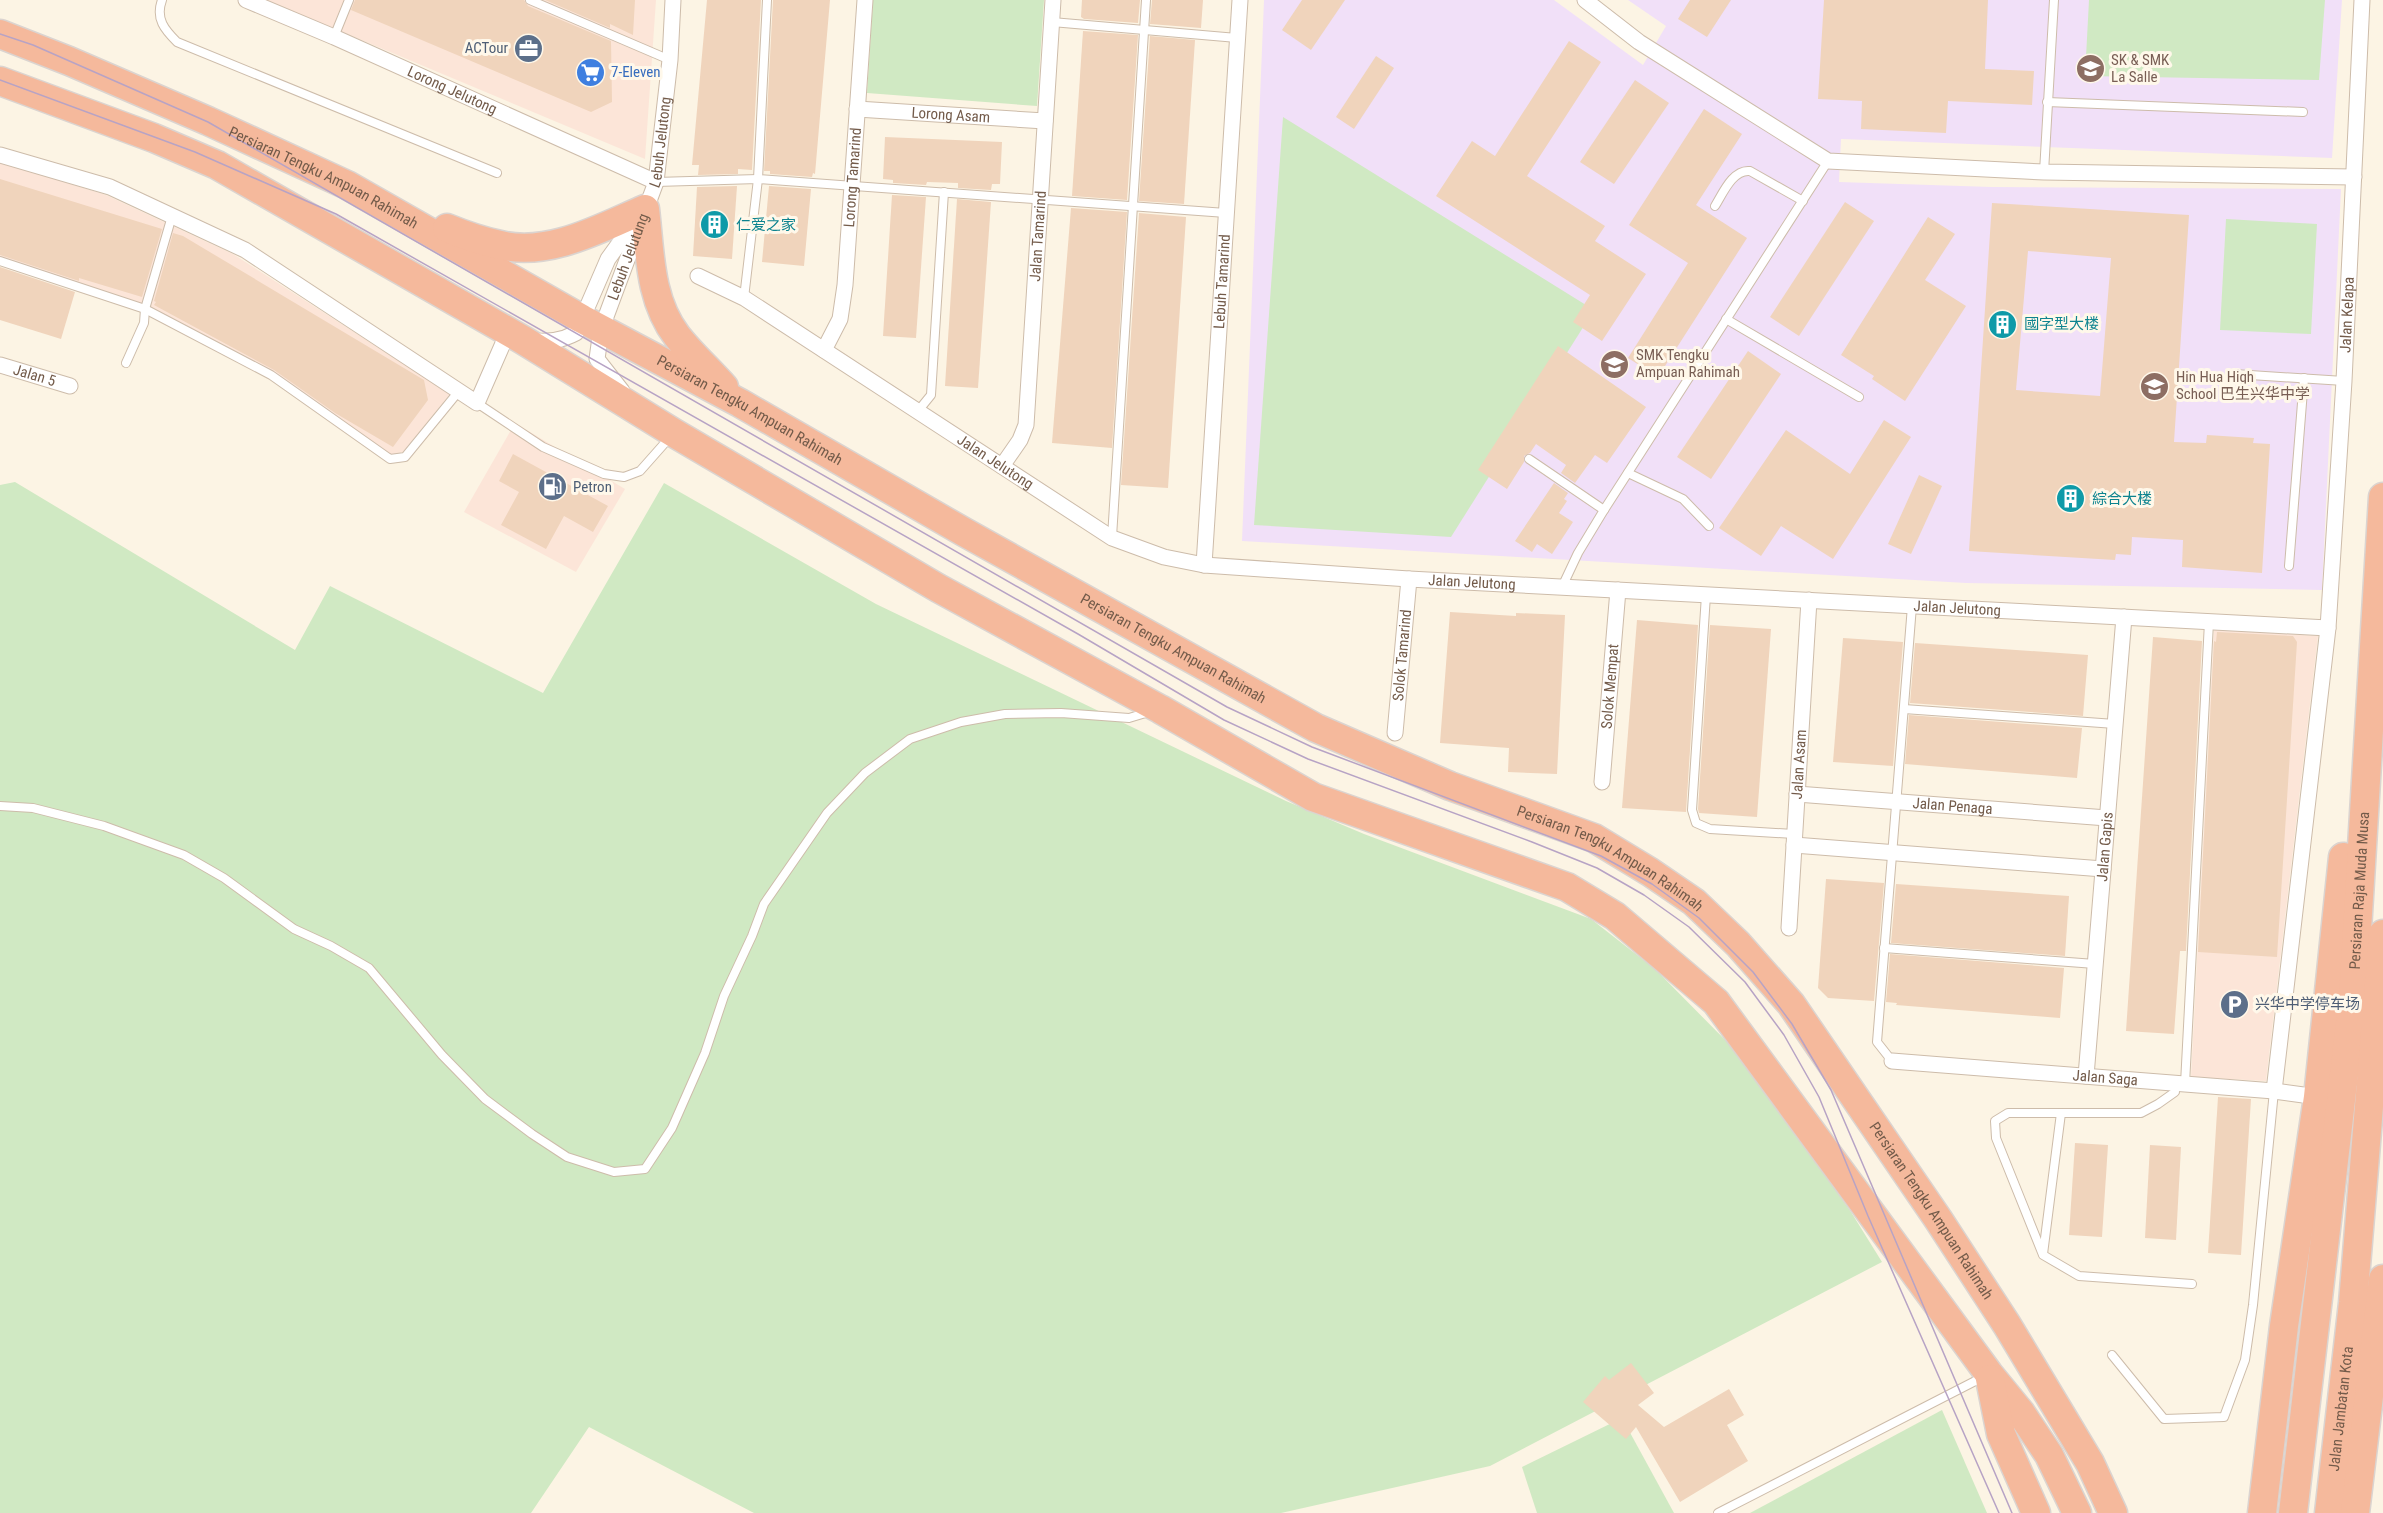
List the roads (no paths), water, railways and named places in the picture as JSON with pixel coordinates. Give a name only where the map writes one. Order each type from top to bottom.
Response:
[{"type":"highway","name":"Persiaran Tengku Ampuan Rahimah","points":[[0,34],[166,102],[347,185],[591,324],[740,404],[1316,728],[1450,786],[1594,838],[1694,902],[1738,944],[1791,1004],[1938,1219],[2007,1325],[2090,1464],[2113,1513]]},
{"type":"highway","points":[[0,81],[144,134],[217,165],[515,336],[674,433],[938,588],[1160,709],[1313,797],[1567,887],[1615,916],[1716,1002],[1989,1374],[2021,1413],[2049,1455],[2076,1511]]},
{"type":"highway","points":[[347,185],[450,230],[501,246],[526,248],[570,240],[645,208],[653,284],[665,316],[677,336],[740,404]]},
{"type":"highway","name":"Persiaran Raja Muda Musa","points":[[2294,1513],[2353,997],[2383,497]]},
{"type":"highway","points":[[2251,1513],[2284,1326],[2318,1097],[2346,833],[2372,680]]},
{"type":"highway","name":"Persiaran Raja Muda Musa","points":[[2353,1303],[2383,934]]},
{"type":"highway","points":[[2355,1513],[2383,1279]]},
{"type":"highway","name":"Jalan Jambatan Kota","points":[[2329,1513],[2353,1303]]},
{"type":"highway","points":[[2262,1513],[2284,1326]]},
{"type":"highway","points":[[1989,1374],[2001,1434],[2036,1513]]},
{"type":"highway","points":[[2090,1464],[2125,1513]]},
{"type":"street","name":"Lorong Jelutong","points":[[246,0],[334,37],[656,182]]},
{"type":"street","name":"Lebuh Jelutong","points":[[645,208],[656,182],[670,60],[673,0]]},
{"type":"street","name":"Lorong Tamarind","points":[[824,350],[840,319],[865,0]]},
{"type":"street","name":"Jalan Tamarind","points":[[1002,466],[1020,440],[1026,425],[1053,0]]},
{"type":"street","name":"Lebuh Tamarind","points":[[1204,565],[1240,0]]},
{"type":"street","points":[[1585,0],[1639,42],[1828,161],[2044,172],[2354,177]]},
{"type":"street","name":"Jalan Kelapa","points":[[2274,1091],[2328,628],[2344,381],[2362,0]]},
{"type":"street","name":"Lorong Asam","points":[[857,109],[1045,121]]},
{"type":"street","points":[[0,155],[110,187],[245,250],[477,403],[515,336]]},
{"type":"street","name":"Lebuh Jelutung","points":[[515,336],[546,342],[566,339],[591,324],[645,208]]},
{"type":"street","name":"Lebuh Jelutung","points":[[640,412],[597,359],[591,324],[608,259],[645,208]]},
{"type":"street","name":"Jalan Jelutong","points":[[698,276],[744,298],[1112,538],[1164,557],[1204,565],[1409,579],[2328,628]]},
{"type":"street","name":"Jalan 5","points":[[0,365],[70,386]]},
{"type":"street","name":"Solok Tamarind","points":[[1395,733],[1409,579]]},
{"type":"street","name":"Solok Mempat","points":[[1602,782],[1618,590]]},
{"type":"street","name":"Jalan Asam","points":[[1789,928],[1809,600]]},
{"type":"street","name":"Jalan Gapis","points":[[2086,1076],[2124,617]]},
{"type":"street","name":"Jalan Penaga","points":[[1797,794],[2107,818]]},
{"type":"street","points":[[1794,840],[1892,853],[2103,869]]},
{"type":"street","name":"Jalan Saga","points":[[1892,1061],[2274,1091],[2318,1097]]},
{"type":"lane","points":[[162,0],[160,7],[162,27],[177,42],[497,173]]},
{"type":"lane","points":[[334,37],[350,0]]},
{"type":"lane","points":[[530,0],[670,60]]},
{"type":"lane","points":[[744,298],[758,179],[767,0]]},
{"type":"lane","points":[[1112,538],[1146,0]]},
{"type":"lane","points":[[2044,172],[2054,0]]},
{"type":"lane","points":[[1052,22],[1237,38]]},
{"type":"lane","points":[[2047,102],[2303,111]]},
{"type":"lane","points":[[1562,587],[1578,553],[1604,510],[1828,161]]},
{"type":"lane","points":[[1715,206],[1738,173],[1744,170],[1750,171],[1803,201]]},
{"type":"lane","points":[[656,182],[758,179],[1226,213]]},
{"type":"lane","points":[[918,411],[931,395],[944,192]]},
{"type":"lane","points":[[126,363],[144,323],[145,309],[171,216]]},
{"type":"lane","points":[[0,261],[145,309],[271,375],[390,459],[405,457],[459,391]]},
{"type":"lane","points":[[1726,319],[1859,397]]},
{"type":"lane","points":[[2235,374],[2344,381]]},
{"type":"lane","points":[[2289,567],[2304,378]]},
{"type":"lane","points":[[477,403],[543,447],[604,474],[624,477],[640,471],[674,433]]},
{"type":"lane","points":[[1529,459],[1604,510]]},
{"type":"lane","points":[[1628,472],[1683,499],[1709,526]]},
{"type":"lane","points":[[1706,595],[1692,810],[1696,823],[1710,829],[1794,840]]},
{"type":"lane","points":[[1892,1061],[1877,1042],[1911,606]]},
{"type":"lane","points":[[2192,1284],[2079,1276],[2043,1255],[1996,1138],[1995,1121],[2008,1113],[2141,1113],[2175,1092],[2180,1084],[2210,622]]},
{"type":"lane","points":[[0,806],[33,808],[104,826],[184,855],[224,878],[294,929],[331,946],[369,968],[442,1055],[485,1099],[567,1157],[614,1172],[645,1169],[672,1128],[705,1053],[724,996],[764,904],[827,813],[866,772],[910,739],[961,722],[1005,714],[1061,713],[1129,718],[1160,709]]},
{"type":"lane","points":[[1904,709],[2115,724]]},
{"type":"lane","points":[[1884,948],[2095,964]]},
{"type":"lane","points":[[2112,1355],[2164,1419],[2224,1417],[2245,1360],[2253,1305],[2274,1091]]},
{"type":"lane","points":[[2043,1255],[2061,1113]]},
{"type":"lane","points":[[1718,1513],[1989,1374]]},
{"type":"tram line","points":[[0,34],[33,45],[208,122],[1227,707],[1312,747],[1601,856],[1652,884],[1699,918],[1753,972],[1792,1024],[1831,1090],[2012,1513]]},
{"type":"tram line","points":[[0,80],[195,152],[336,214],[1078,634],[1224,720],[1308,759],[1597,868],[1644,895],[1689,927],[1745,982],[1784,1035],[1819,1097],[1868,1216],[1999,1513]]},
{"type":"place","name":"ACTour","points":[[529,48]]},
{"type":"place","name":"SK & SMK La Salle","points":[[2090,69]]},
{"type":"place","name":"7-Eleven","points":[[590,72]]},
{"type":"place","name":"仁爱之家","points":[[715,225]]},
{"type":"place","name":"國字型大楼","points":[[2003,324]]},
{"type":"place","name":"SMK Tengku Ampuan Rahimah","points":[[1615,364]]},
{"type":"place","name":"Hin Hua High School 巴生兴华中学","points":[[2155,386]]},
{"type":"place","name":"Petron","points":[[552,487]]},
{"type":"place","name":"綜合大楼","points":[[2071,499]]},
{"type":"place","name":"兴华中学停车场","points":[[2234,1004]]}]
